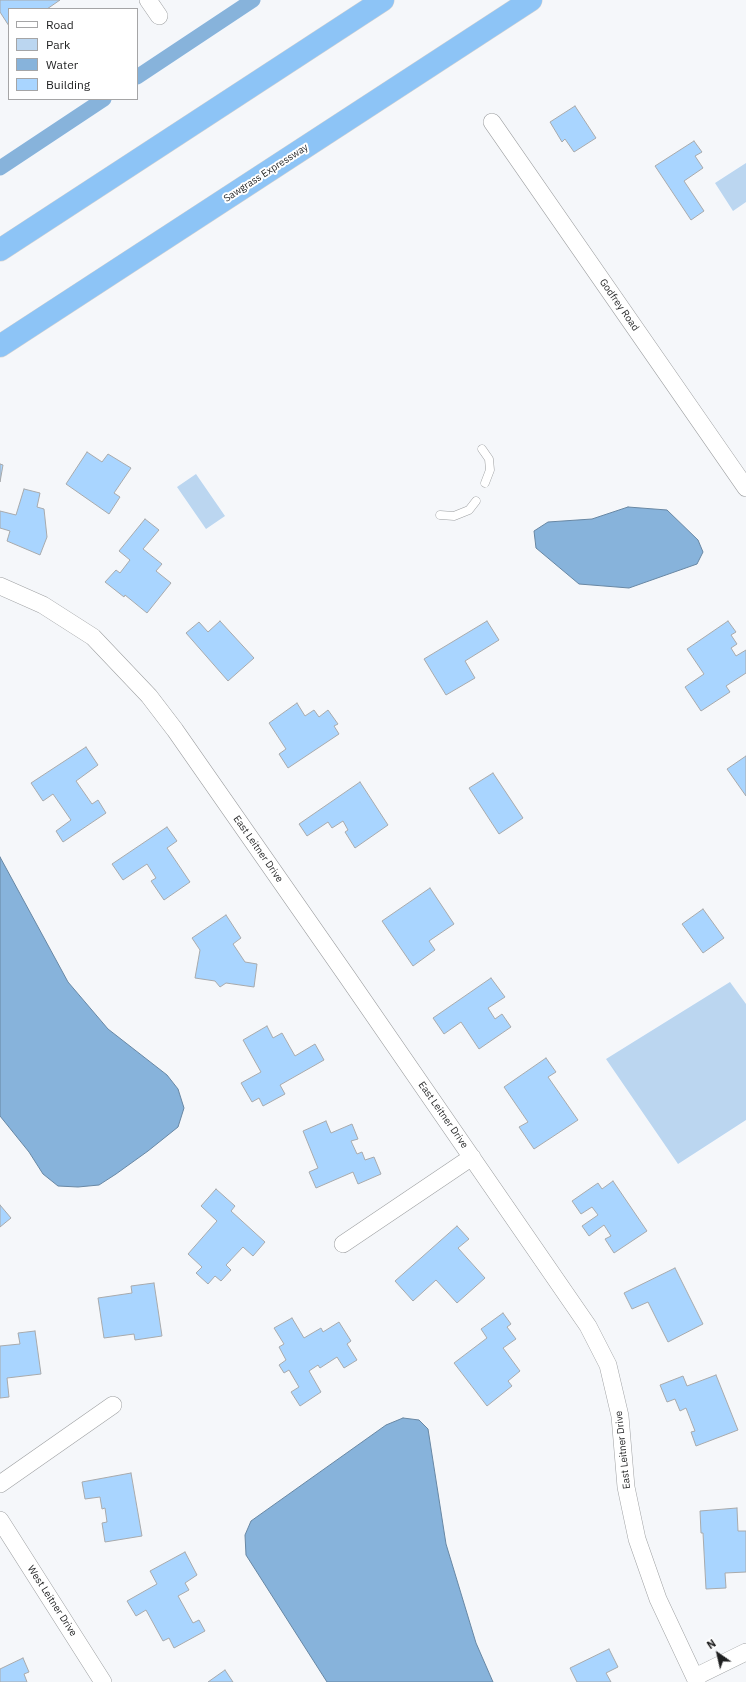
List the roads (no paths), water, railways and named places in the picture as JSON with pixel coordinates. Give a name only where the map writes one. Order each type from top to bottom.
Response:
[{"type":"highway","points":[[0,250],[384,0]]},
{"type":"highway","name":"Sawgrass Expressway","points":[[0,346],[531,0]]},
{"type":"street","points":[[148,0],[159,16]]},
{"type":"street","name":"Godfrey Road","points":[[492,122],[746,488]]},
{"type":"street","name":"East Leitner Drive","points":[[0,586],[43,605],[93,637],[149,696],[179,736],[588,1326],[608,1365],[620,1416],[626,1487],[637,1539],[658,1599],[696,1679],[746,1652]]},
{"type":"street","name":"East Leitner Drive","points":[[343,1244],[472,1157]]},
{"type":"street","points":[[0,1484],[113,1405]]},
{"type":"street","name":"West Leitner Drive","points":[[0,1520],[103,1682]]},
{"type":"lane","points":[[482,449],[489,459],[490,470],[485,483]]},
{"type":"lane","points":[[440,515],[454,516],[469,510],[476,501]]},
{"type":"water","points":[[628,507],[667,510],[698,540],[703,552],[697,564],[629,588],[579,584],[536,548],[534,531],[548,522],[592,519]]},
{"type":"water","points":[[0,857],[68,982],[108,1029],[167,1075],[178,1089],[184,1108],[178,1127],[148,1151],[99,1185],[78,1187],[58,1186],[43,1174],[29,1152],[0,1116]]},
{"type":"water","points":[[403,1418],[419,1420],[428,1429],[446,1544],[476,1643],[493,1682],[327,1682],[246,1555],[245,1535],[251,1521],[386,1425]]},
{"type":"waterway","points":[[138,76],[253,0]]},
{"type":"waterway","points":[[0,168],[102,100]]}]
